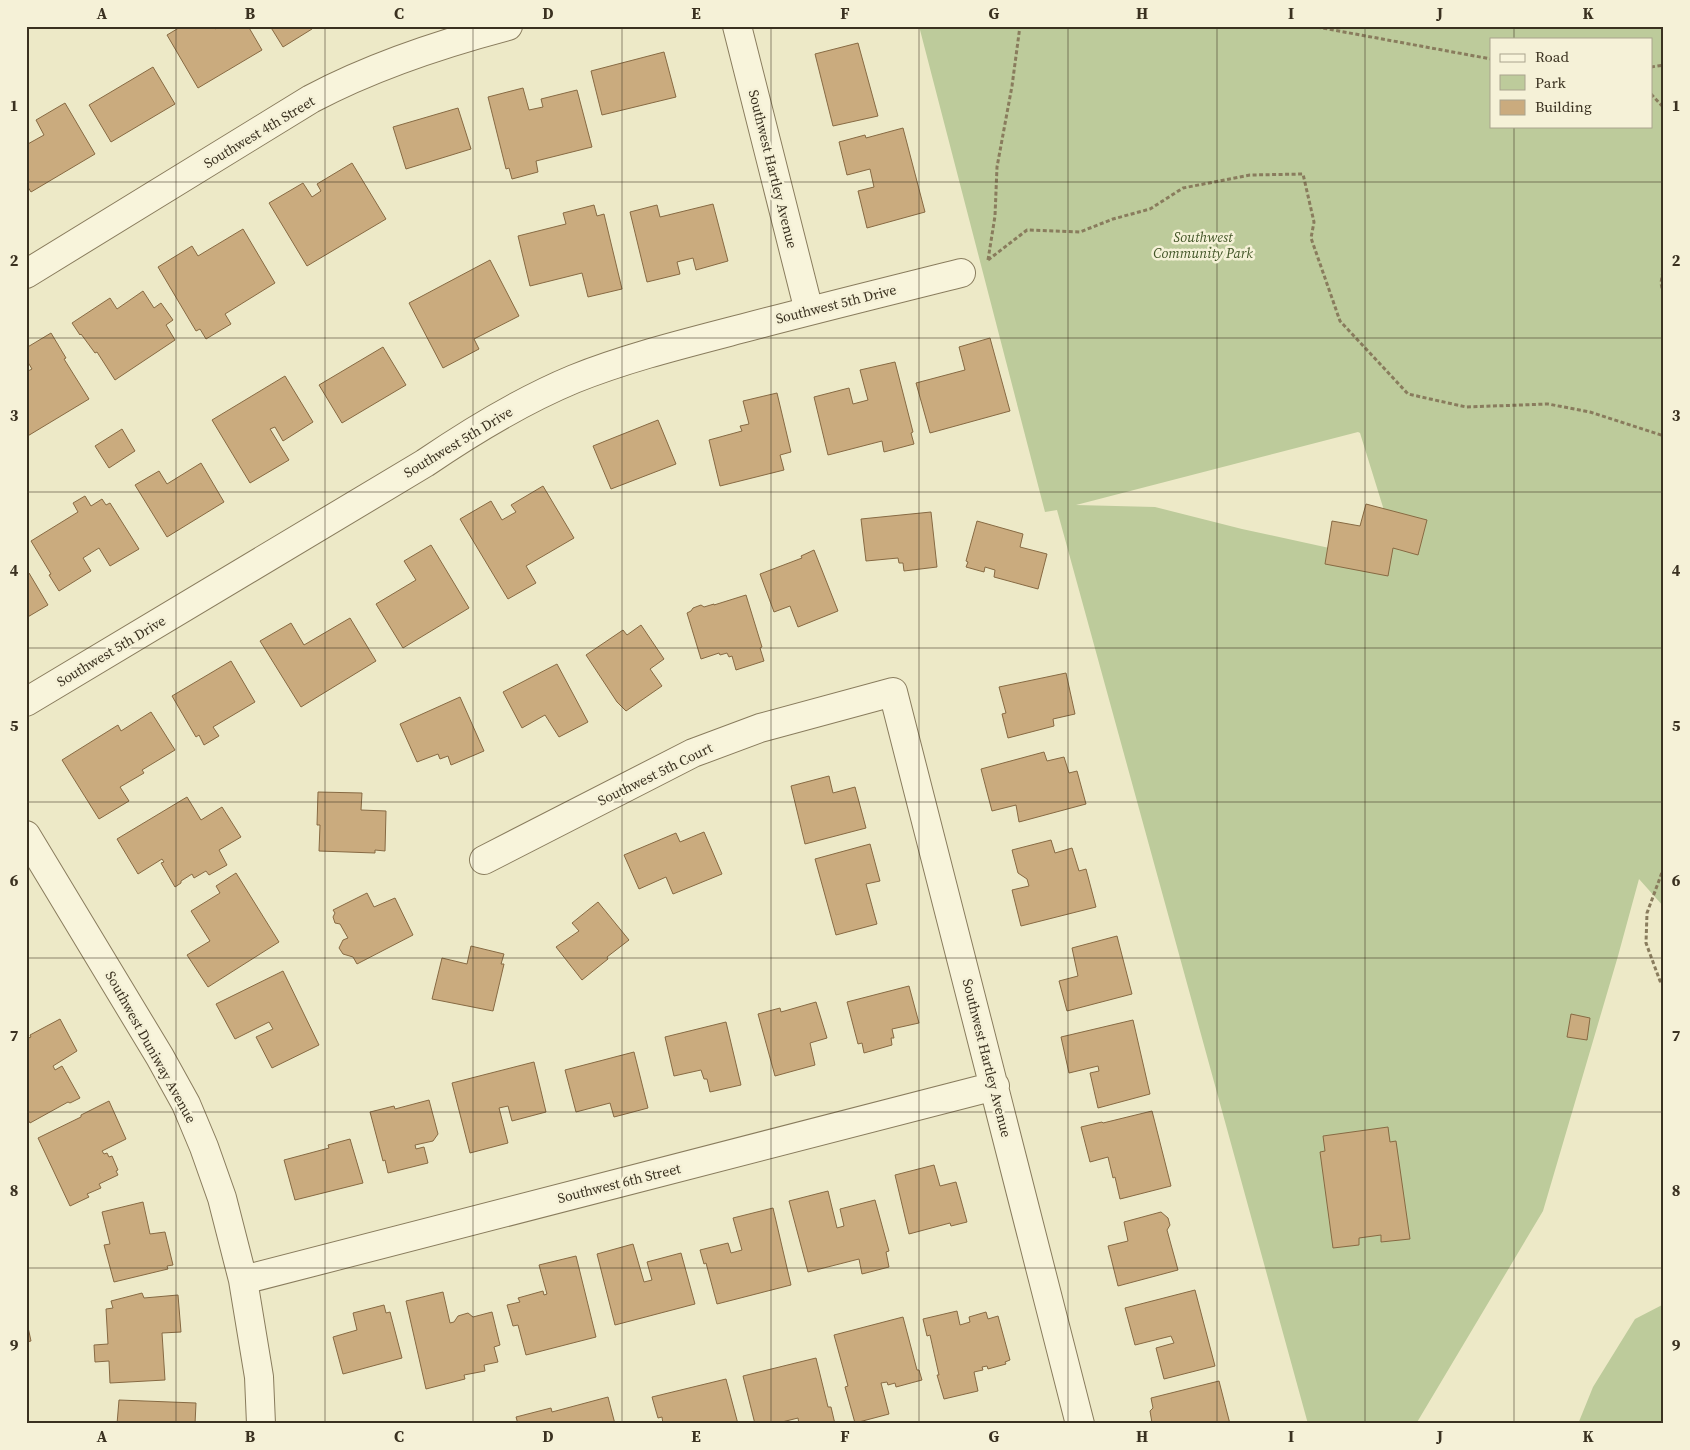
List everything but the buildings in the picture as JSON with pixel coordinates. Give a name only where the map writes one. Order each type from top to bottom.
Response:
[{"type":"street","name":"Southwest 4th Street","points":[[26,274],[311,99],[347,80],[393,61],[508,26]]},
{"type":"street","name":"Southwest Hartley Avenue","points":[[736,26],[809,311]]},
{"type":"street","name":"Southwest 5th Drive","points":[[26,702],[425,463],[466,435],[507,411],[572,380],[609,366],[686,343],[961,273]]},
{"type":"street","name":"Southwest Hartley Avenue","points":[[893,692],[1080,1424]]},
{"type":"street","name":"Southwest 5th Court","points":[[484,860],[693,753],[760,728],[893,692]]},
{"type":"street","name":"Southwest Duniway Avenue","points":[[26,835],[155,1049],[186,1104],[204,1147],[222,1198],[243,1280],[259,1377],[261,1424]]},
{"type":"street","name":"Southwest 6th Street","points":[[243,1280],[995,1086]]},
{"type":"path","points":[[988,260],[996,216],[997,167],[1012,86],[1020,26]]},
{"type":"path","points":[[1312,26],[1490,59]]},
{"type":"path","points":[[1317,27],[1322,26]]},
{"type":"path","points":[[1652,95],[1664,108]]},
{"type":"path","points":[[961,273],[988,260],[1027,230],[1080,232],[1113,219],[1150,209],[1183,188],[1250,174],[1303,174],[1314,222],[1311,238],[1340,321],[1408,394],[1466,407],[1548,404],[1590,412],[1664,436]]},
{"type":"path","points":[[1664,266],[1661,283],[1664,298]]},
{"type":"path","points":[[1664,867],[1647,913],[1646,943],[1660,981],[1664,985]]},
{"type":"green space","name":"Southwest Community Park","points":[[919,26],[1664,26],[1664,907],[1639,879],[1543,1211],[1416,1424],[1308,1424],[1057,510],[1045,512]],"holes":[[[1360,433],[1387,520],[1343,551],[1242,529],[1155,507],[1076,505]]]},
{"type":"green space","points":[[1664,1304],[1664,1424],[1578,1424],[1593,1387],[1635,1319]]}]
